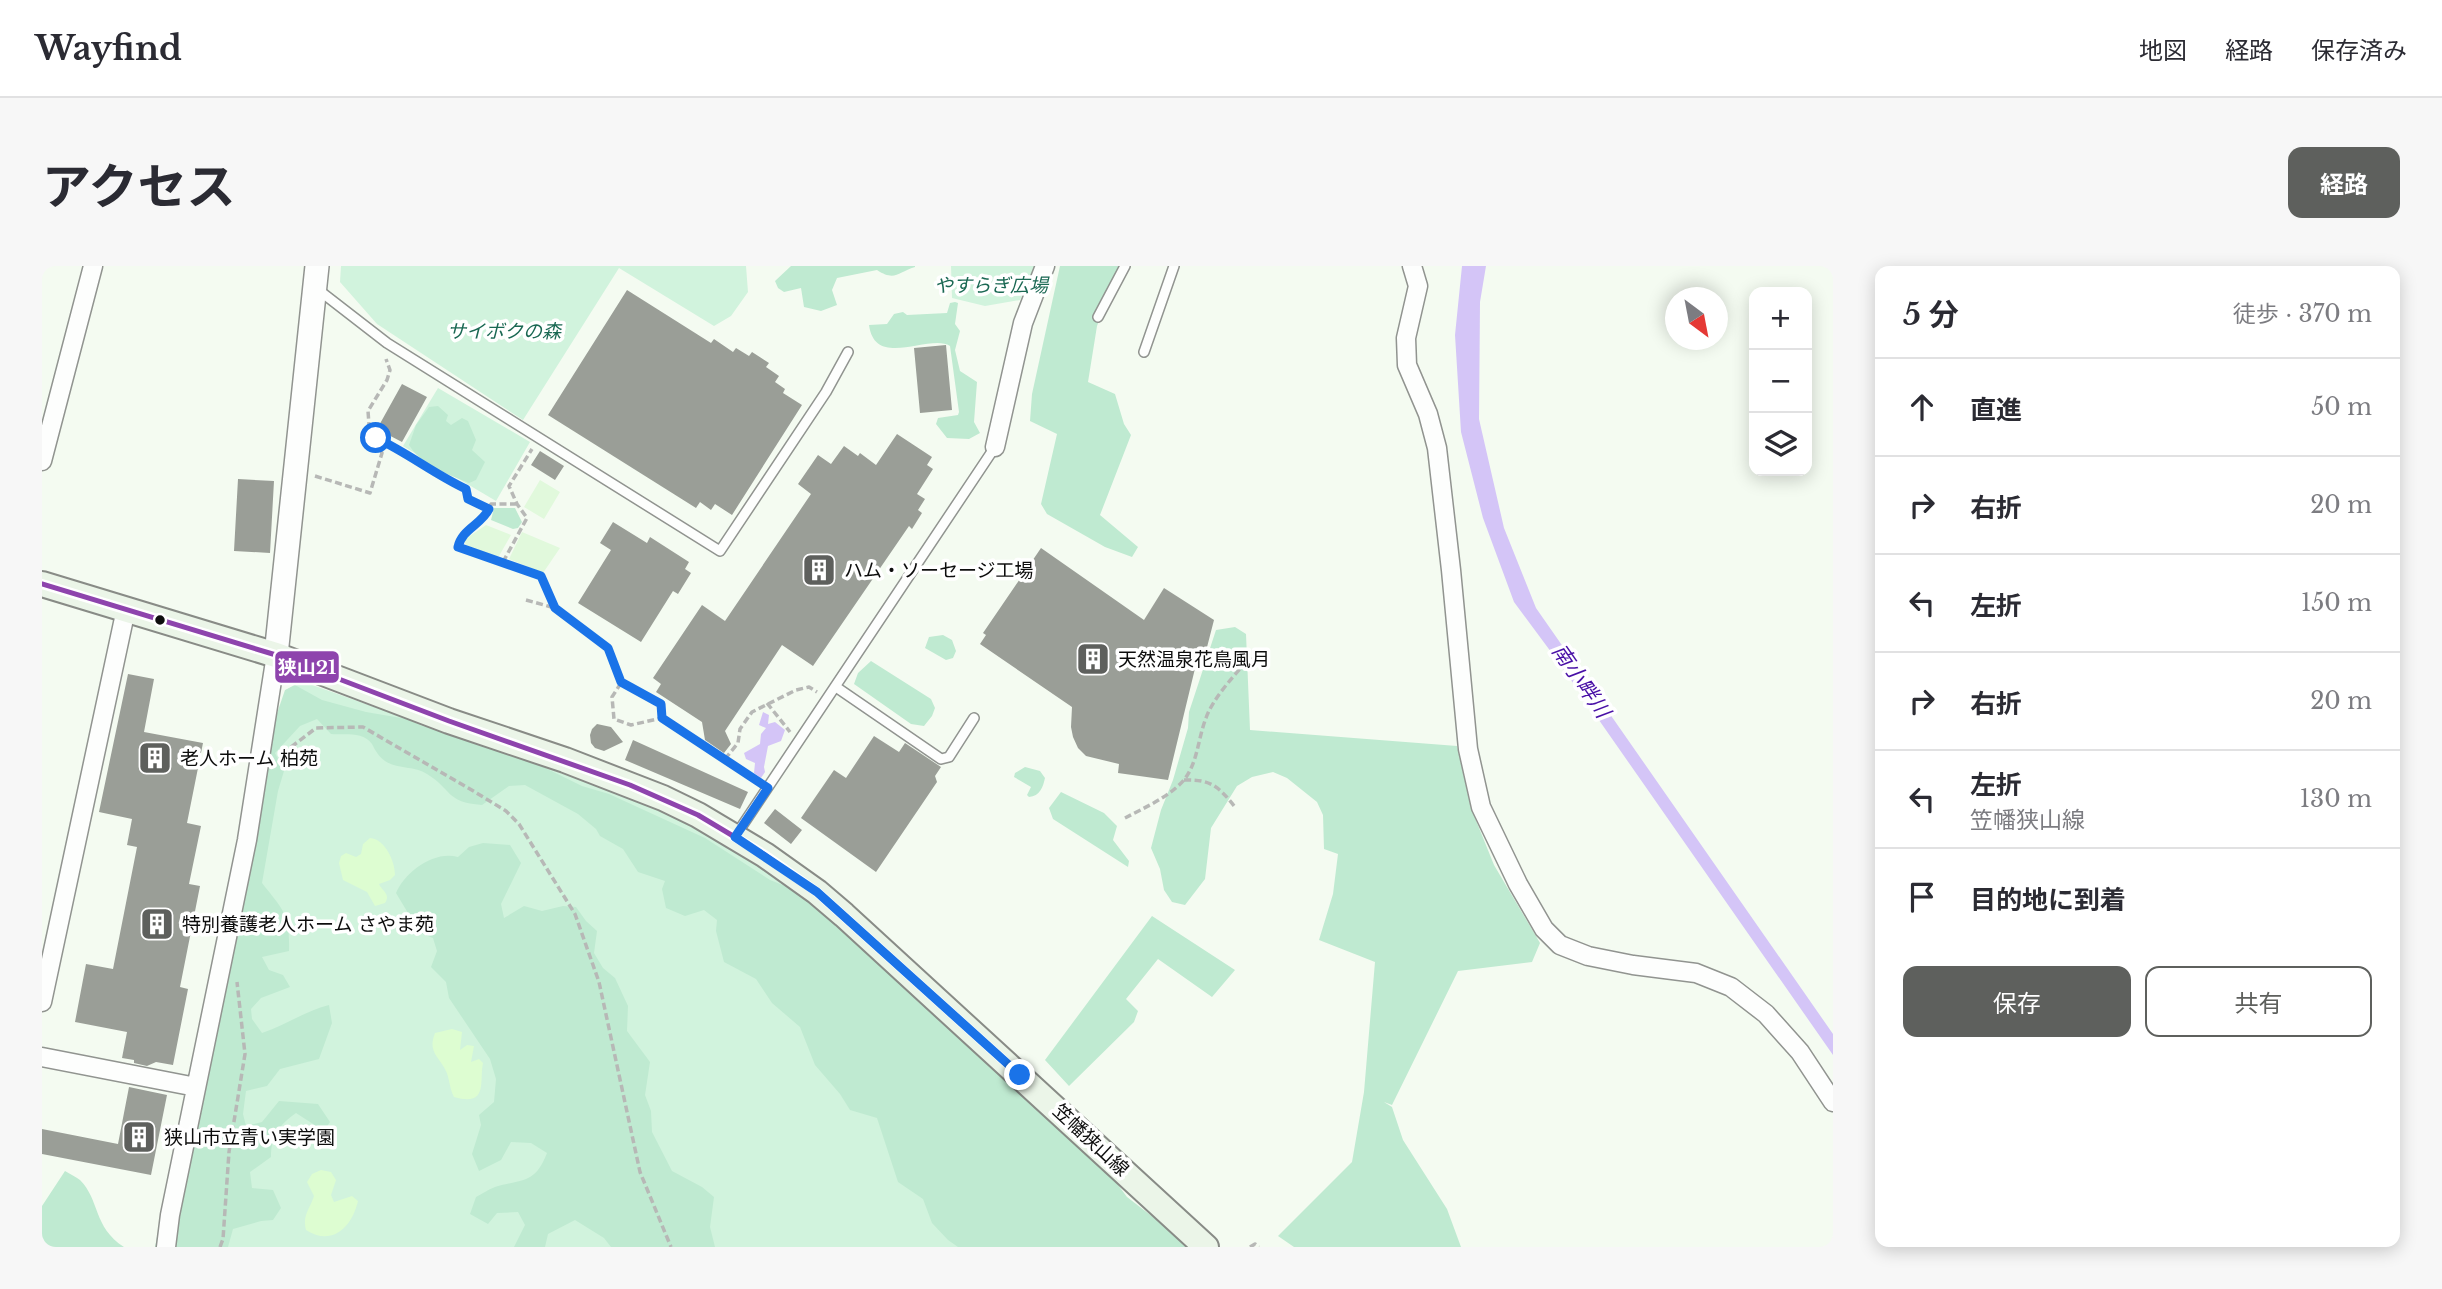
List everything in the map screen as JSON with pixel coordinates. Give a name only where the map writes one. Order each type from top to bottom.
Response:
[{"type":"main road","name":"笠幡狭山線","points":[[42,584],[276,654],[449,721],[630,785],[698,815],[791,873],[844,915],[1206,1247]]},
{"type":"street","points":[[42,461],[93,266]]},
{"type":"street","points":[[995,447],[1023,323],[1045,266]]},
{"type":"street","points":[[1412,266],[1418,286],[1406,338],[1407,365],[1428,414],[1437,448],[1468,749],[1481,807],[1518,884],[1544,929],[1560,945],[1588,957],[1696,973],[1731,987],[1766,1014],[1792,1043],[1833,1102]]},
{"type":"street","points":[[166,1247],[170,1215],[247,840],[276,654],[316,276]]},
{"type":"street","points":[[42,1002],[50,918],[126,609]]},
{"type":"street","points":[[42,1057],[196,1087]]},
{"type":"lane","points":[[1098,317],[1125,266]]},
{"type":"lane","points":[[1144,352],[1174,266]]},
{"type":"lane","points":[[316,276],[387,343],[720,551],[826,392],[848,352]]},
{"type":"lane","points":[[735,837],[995,447]]},
{"type":"lane","points":[[836,687],[942,759],[949,757],[974,718]]},
{"type":"path","points":[[294,470],[370,493],[382,453],[369,425],[368,411],[390,370],[386,363],[387,343]]},
{"type":"path","points":[[376,438],[405,452],[414,460],[428,466],[434,473],[466,489],[468,499],[489,509]]},
{"type":"path","points":[[503,562],[527,517],[517,504],[509,486],[538,439]]},
{"type":"path","points":[[517,504],[491,504],[484,518],[460,536],[458,547],[541,576],[555,608]]},
{"type":"path","points":[[526,600],[555,608],[608,648],[621,682],[661,704],[662,718]]},
{"type":"path","points":[[1125,818],[1157,801],[1184,780],[1193,763],[1206,716],[1251,657]]},
{"type":"path","points":[[621,682],[612,697],[614,719],[631,725],[662,718],[768,788]]},
{"type":"path","points":[[725,759],[738,743],[740,729],[752,712],[767,703],[809,687],[829,698]]},
{"type":"path","points":[[767,703],[790,733],[801,738]]},
{"type":"path","points":[[277,766],[282,754],[316,728],[363,727],[506,811],[519,824],[575,914],[599,982],[639,1172],[671,1247]]},
{"type":"path","points":[[1184,780],[1201,780],[1213,785],[1236,807]]},
{"type":"path","points":[[220,1247],[223,1239],[229,1152],[245,1054],[236,973]]},
{"type":"path","points":[[1250,1247],[1255,1244],[1259,1247]]},
{"type":"shaded area","points":[[791,266],[915,267],[892,276],[877,270],[837,278],[832,290],[837,305],[821,311],[804,307],[801,288],[784,292],[778,288],[775,281]]},
{"type":"shaded area","points":[[1060,266],[1120,266],[1097,326],[1088,382],[1115,394],[1124,424],[1131,435],[1100,515],[1138,547],[1132,557],[1105,547],[1047,514],[1041,504],[1057,434],[1030,421],[1032,394]]},
{"type":"shaded area","points":[[950,303],[958,303],[955,324],[960,331],[955,350],[960,371],[977,382],[974,422],[980,433],[969,439],[947,438],[936,424],[938,418],[958,415],[959,412],[950,346],[941,343],[892,348],[881,345],[873,338],[869,325],[887,324],[894,314],[903,312],[907,315],[947,313]]},
{"type":"shaded area","points":[[438,406],[448,415],[446,421],[451,425],[462,418],[468,421],[476,440],[472,450],[485,462],[476,480],[469,483],[435,468],[420,458],[409,445],[416,425],[429,407]]},
{"type":"shaded area","points":[[540,480],[560,492],[544,519],[524,507]]},
{"type":"shaded area","points":[[494,508],[515,508],[522,522],[518,528],[513,529],[491,520]]},
{"type":"shaded area","points":[[486,525],[511,535],[499,556],[466,545],[464,540]]},
{"type":"shaded area","points":[[522,532],[560,548],[543,573],[509,559]]},
{"type":"shaded area","points":[[1235,627],[1246,634],[1250,730],[1457,746],[1471,808],[1494,865],[1540,943],[1532,962],[1458,971],[1392,1105],[1384,1102],[1392,1107],[1403,1140],[1447,1209],[1461,1247],[1294,1247],[1278,1236],[1352,1162],[1364,1092],[1375,962],[1319,940],[1333,894],[1338,854],[1324,849],[1323,815],[1317,802],[1287,778],[1273,772],[1252,777],[1237,786],[1211,828],[1205,879],[1185,905],[1172,902],[1164,890],[1160,869],[1151,848],[1161,810],[1173,780],[1188,728],[1189,712],[1216,630]]},
{"type":"shaded area","points":[[943,635],[952,640],[956,651],[953,658],[946,660],[925,648],[929,637]]},
{"type":"shaded area","points":[[871,661],[931,699],[935,708],[924,726],[911,724],[854,684],[858,673]]},
{"type":"shaded area","points":[[295,685],[322,700],[366,712],[407,719],[422,726],[461,735],[531,761],[582,786],[609,794],[705,838],[770,880],[798,891],[826,910],[1101,1162],[1127,1197],[1189,1247],[958,1247],[932,1223],[923,1199],[898,1182],[877,1118],[850,1110],[815,1065],[800,1027],[772,1003],[756,979],[724,962],[716,931],[717,920],[704,910],[685,916],[666,908],[662,889],[665,881],[638,872],[623,849],[600,836],[596,829],[578,814],[525,785],[509,786],[482,805],[461,801],[422,771],[385,761],[364,737],[331,734],[317,719],[300,726],[275,753],[284,771],[262,883],[276,900],[287,921],[289,951],[262,957],[269,970],[283,975],[290,987],[261,998],[251,1009],[252,1019],[262,1033],[329,1005],[332,1023],[319,1059],[280,1069],[267,1086],[246,1091],[243,1114],[246,1126],[262,1122],[279,1101],[318,1104],[330,1122],[324,1131],[296,1113],[277,1132],[271,1157],[250,1172],[252,1188],[273,1190],[281,1208],[273,1220],[233,1229],[228,1247],[155,1247],[170,1170],[274,722],[285,690]]},
{"type":"shaded area","points":[[1025,767],[1040,771],[1045,778],[1036,795],[1029,797],[1027,795],[1031,787],[1014,777],[1015,773]]},
{"type":"shaded area","points":[[1061,792],[1104,813],[1117,826],[1113,840],[1129,861],[1128,867],[1053,819],[1049,808]]},
{"type":"shaded area","points":[[483,843],[510,845],[521,863],[501,904],[504,918],[524,906],[542,911],[563,906],[576,907],[597,931],[594,953],[603,968],[615,978],[628,1006],[627,1031],[650,1062],[645,1095],[651,1111],[652,1132],[672,1171],[702,1187],[714,1197],[710,1227],[715,1247],[611,1247],[604,1238],[575,1220],[548,1234],[545,1247],[514,1247],[525,1225],[518,1212],[497,1213],[488,1224],[470,1214],[476,1197],[495,1187],[527,1179],[538,1170],[547,1153],[531,1143],[511,1142],[501,1160],[479,1171],[472,1154],[481,1125],[479,1115],[494,1102],[496,1079],[490,1059],[449,998],[446,982],[431,967],[437,951],[433,938],[420,933],[396,893],[406,878],[421,864],[439,857],[458,857],[469,847]]},
{"type":"shaded area","points":[[1152,916],[1235,970],[1212,997],[1158,959],[1126,999],[1138,1011],[1134,1022],[1069,1086],[1045,1060]]},
{"type":"shaded area","points":[[65,1171],[80,1180],[91,1196],[107,1231],[124,1247],[42,1247],[42,1206]]},
{"type":"green space","name":"サイボクの森","points":[[341,266],[746,266],[748,292],[731,316],[714,326],[619,268],[523,420],[377,324],[340,282]]},
{"type":"green space","name":"やすらぎ広場","points":[[951,266],[1035,266],[1020,300],[985,306],[952,298]]},
{"type":"green space","points":[[438,388],[530,442],[496,501],[403,446]]},
{"type":"green space","points":[[301,681],[634,799],[729,844],[812,906],[1056,1135],[1183,1247],[177,1247],[286,690]]},
{"type":"sand","points":[[370,838],[385,846],[395,875],[379,884],[387,895],[387,900],[375,906],[367,892],[343,880],[339,863],[341,856],[346,853],[356,857],[361,854],[363,844]]},
{"type":"sand","points":[[452,1029],[462,1032],[460,1050],[467,1045],[474,1046],[471,1062],[479,1059],[483,1063],[480,1090],[473,1098],[454,1097],[447,1072],[433,1049],[435,1033]]},
{"type":"sand","points":[[321,1170],[331,1172],[336,1180],[331,1195],[334,1202],[352,1196],[358,1201],[346,1226],[340,1232],[324,1236],[306,1230],[305,1225],[314,1196],[307,1182],[312,1174]]},
{"type":"water","name":"南小畔川","points":[[1462,266],[1486,266],[1480,302],[1479,419],[1504,528],[1536,608],[1833,1034],[1833,1055],[1514,602],[1483,518],[1461,432],[1455,335]]},
{"type":"water","points":[[763,712],[769,715],[768,724],[775,722],[785,730],[781,741],[768,746],[765,772],[761,778],[754,773],[755,763],[746,759],[744,753],[760,744],[761,734],[766,728],[759,725]]},
{"type":"building","points":[[627,290],[711,343],[714,339],[733,352],[736,348],[749,356],[752,352],[769,363],[766,367],[779,376],[775,382],[785,389],[783,393],[802,405],[732,515],[715,504],[711,510],[700,502],[696,508],[548,415]]},
{"type":"building","points":[[946,345],[952,410],[920,413],[914,348]]},
{"type":"building","points":[[402,384],[427,397],[402,442],[377,429]]},
{"type":"building","name":"ハム・ソーセージ工場","points":[[897,434],[932,457],[927,465],[933,469],[917,494],[925,499],[918,510],[922,513],[912,529],[909,526],[813,666],[782,645],[725,731],[731,744],[724,753],[705,740],[702,722],[656,692],[661,684],[653,678],[702,605],[725,621],[811,494],[798,484],[818,455],[831,464],[844,446],[858,456],[860,453],[876,465]]},
{"type":"building","points":[[540,451],[564,466],[555,480],[531,465]]},
{"type":"building","points":[[238,479],[274,481],[270,553],[234,551]]},
{"type":"building","points":[[613,522],[647,543],[650,537],[689,562],[685,569],[691,573],[678,594],[673,591],[641,642],[578,603],[611,550],[600,543]]},
{"type":"building","name":"天然温泉花鳥風月","points":[[1041,548],[1144,620],[1164,588],[1214,620],[1205,655],[1199,652],[1168,780],[1118,773],[1119,764],[1086,756],[1073,737],[1072,707],[980,644],[986,635],[983,633]]},
{"type":"building","points":[[128,674],[154,679],[144,732],[203,743],[187,823],[201,826],[189,884],[200,886],[180,987],[188,989],[173,1065],[156,1062],[147,1066],[122,1058],[127,1032],[75,1022],[86,964],[113,969],[137,847],[127,845],[132,819],[99,812]]},
{"type":"building","points":[[597,724],[611,727],[623,742],[604,751],[595,748],[590,735]]},
{"type":"building","points":[[874,736],[899,752],[905,743],[941,767],[935,776],[937,782],[876,872],[801,818],[834,770],[846,778]]},
{"type":"building","points":[[633,740],[748,792],[740,809],[625,760]]},
{"type":"building","points":[[775,809],[802,830],[791,844],[764,823]]},
{"type":"building","name":"狭山市立青い実学園","points":[[129,1087],[167,1095],[151,1175],[42,1154],[42,1129],[118,1144]]},
{"type":"transit line","name":"狭山21","points":[[42,584],[276,655],[449,721],[630,785],[698,815],[765,855],[817,892],[1020,1075]]},
{"type":"place","name":"ハム・ソーセージ工場","points":[[819,570]]},
{"type":"place","name":"天然温泉花鳥風月","points":[[1093,659]]},
{"type":"place","name":"老人ホーム 柏苑","points":[[155,758]]},
{"type":"place","name":"特別養護老人ホーム さやま苑","points":[[157,924]]},
{"type":"place","name":"狭山市立青い実学園","points":[[139,1137]]},
{"type":"route","points":[[376,438],[405,452],[414,460],[428,466],[434,473],[466,489],[468,499],[489,509],[484,518],[460,536],[458,547],[541,576],[555,608],[608,648],[621,682],[661,704],[662,718],[768,788],[735,837],[817,892],[1020,1075]]}]
